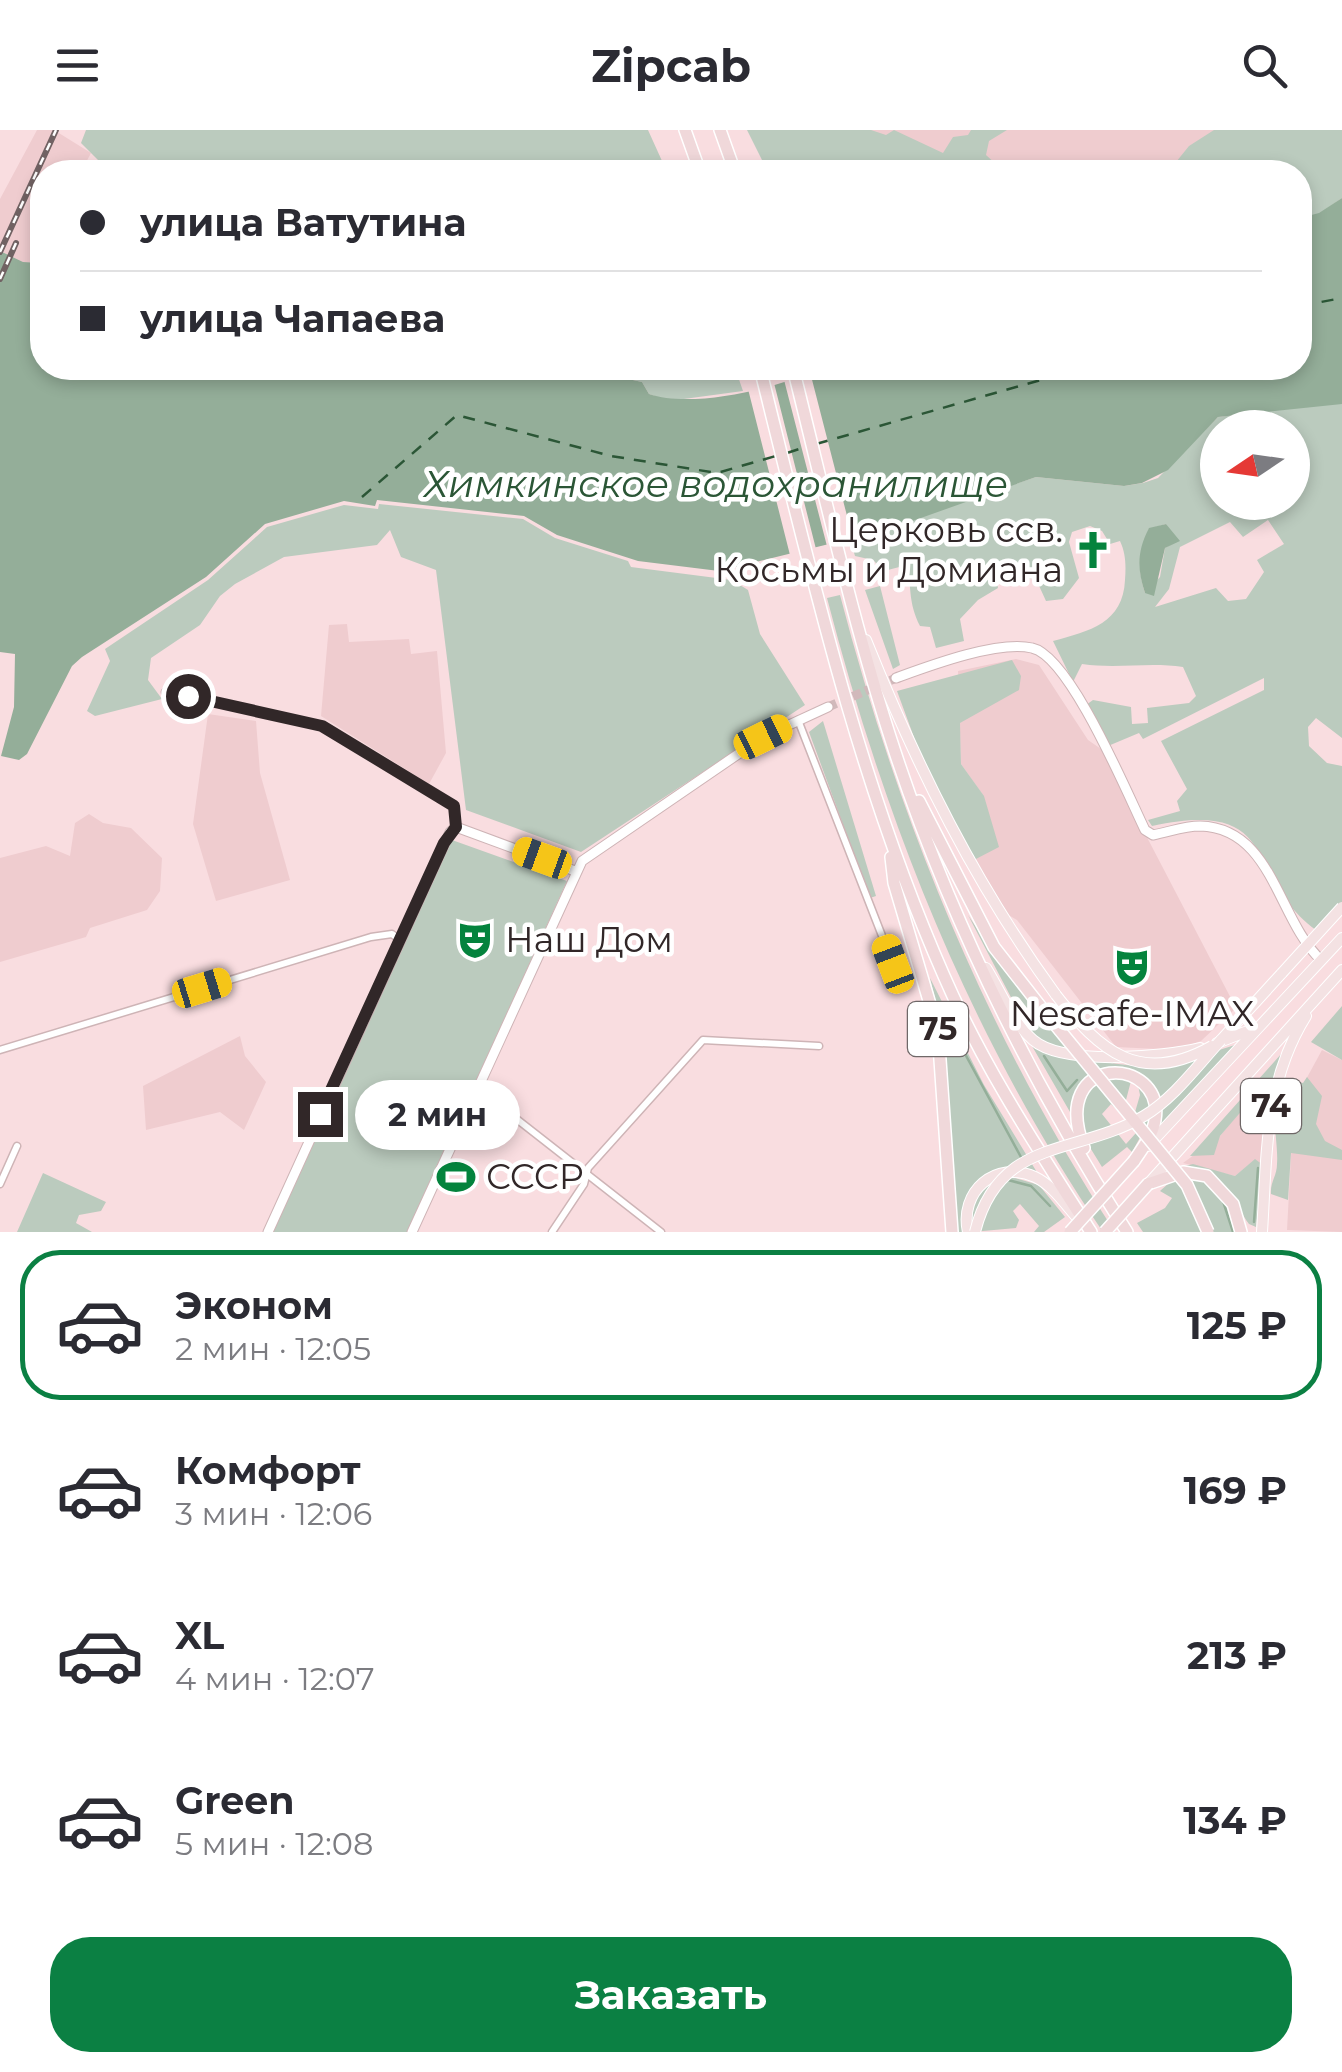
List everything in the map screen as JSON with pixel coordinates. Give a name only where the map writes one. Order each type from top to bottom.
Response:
[{"type":"highway","points":[[685,130],[696,160]]},
{"type":"highway","points":[[720,130],[731,160]]},
{"type":"highway","points":[[763,380],[816,594],[888,833],[932,946],[976,1042],[1090,1232]]},
{"type":"highway","points":[[796,380],[855,612],[893,746],[924,832],[960,924],[1007,1026],[1128,1232]]},
{"type":"highway","points":[[893,746],[974,914],[994,947],[1187,1185],[1208,1232]]},
{"type":"highway","name":"75","points":[[888,833],[894,884],[938,1031],[952,1232]]},
{"type":"highway","points":[[1070,1232],[1134,1161],[1155,1120],[1150,1092],[1128,1074],[1096,1077],[1080,1092],[1074,1112],[1100,1190]]},
{"type":"highway","points":[[1105,1232],[1148,1184],[1183,1172],[1207,1176],[1233,1204],[1241,1232]]},
{"type":"main road","points":[[855,612],[909,744],[957,843],[1012,935],[1070,1012],[1105,1047],[1132,1061],[1160,1064],[1187,1059],[1221,1040]]},
{"type":"main road","points":[[971,1232],[987,1199],[1012,1169],[1054,1146],[1147,1114],[1221,1040],[1342,907]]},
{"type":"main road","points":[[960,924],[1028,1035],[1045,1048],[1080,1055],[1166,1055],[1214,1044],[1258,1027]]},
{"type":"main road","points":[[1134,1161],[1342,938]]},
{"type":"main road","points":[[1148,1184],[1342,970]]},
{"type":"main road","name":"74","points":[[1262,1232],[1273,1087],[1287,1048],[1322,992]]},
{"type":"main road","points":[[971,1232],[966,1208],[978,1186],[990,1177],[1013,1172],[1035,1178],[1052,1189],[1090,1232]]},
{"type":"street","points":[[896,678],[1009,647],[1044,653],[1082,707],[1146,830],[1153,835],[1211,827],[1241,838],[1259,857],[1301,939],[1321,960]]},
{"type":"street","points":[[165,692],[303,720],[342,736],[454,806],[456,827],[400,940],[268,1232]]},
{"type":"street","points":[[412,1232],[575,871],[591,852],[763,737],[828,708]]},
{"type":"street","points":[[798,720],[893,964]]},
{"type":"street","points":[[456,827],[575,871]]},
{"type":"street","points":[[0,1050],[371,936],[392,934],[400,940]]},
{"type":"street","points":[[554,1230],[587,1174],[638,1109],[703,1040],[819,1046]]},
{"type":"street","points":[[477,1088],[662,1232]]},
{"type":"street","points":[[0,1184],[17,1146]]},
{"type":"shaded area","points":[[37,130],[54,130],[91,153],[87,160],[30,160],[30,262],[0,251],[0,199]]},
{"type":"shaded area","points":[[86,130],[648,130],[662,160],[98,160],[81,143]]},
{"type":"shaded area","points":[[747,130],[871,130],[886,135],[894,130],[943,153],[953,137],[968,135],[971,130],[1007,130],[989,141],[986,155],[991,160],[762,160]]},
{"type":"shaded area","points":[[852,130],[1221,130],[1198,160],[836,160]]},
{"type":"shaded area","points":[[1214,130],[1342,130],[1342,198],[1312,215],[1312,160],[1178,160],[1189,146]]},
{"type":"shaded area","points":[[633,380],[739,380],[743,391],[669,401],[649,394],[642,382]]},
{"type":"shaded area","points":[[1342,404],[1342,738],[1316,718],[1308,727],[1309,746],[1327,763],[1342,766],[1342,902],[1316,930],[1293,909],[1256,847],[1242,832],[1223,823],[1194,820],[1152,826],[1148,820],[1180,811],[1177,801],[1187,789],[1161,741],[1264,690],[1264,678],[1143,739],[1139,733],[1108,746],[1086,705],[1093,700],[1131,707],[1132,724],[1148,723],[1147,708],[1189,703],[1196,696],[1183,667],[1082,664],[1073,682],[1053,641],[1092,629],[1118,606],[1125,570],[1120,541],[1110,544],[1102,531],[1090,526],[1072,532],[1069,542],[1079,578],[1063,599],[1046,601],[1035,577],[1016,584],[1000,575],[996,580],[998,588],[978,600],[960,619],[964,641],[936,648],[930,627],[920,626],[916,618],[907,565],[884,571],[873,560],[855,556],[850,539],[1036,477],[1124,486],[1158,478],[1200,435],[1200,520],[1268,520],[1310,520],[1310,410],[1273,410]],"holes":[[[1268,520],[1284,544],[1257,560],[1264,572],[1246,599],[1228,601],[1216,588],[1155,607],[1169,589],[1180,547],[1230,522],[1243,537]],[[1166,524],[1172,544],[1165,548],[1160,577],[1145,593],[1140,560],[1143,545],[1149,529]]]},
{"type":"shaded area","points":[[379,504],[523,519],[555,538],[628,561],[631,567],[732,580],[748,590],[760,634],[805,705],[581,852],[466,810],[436,570],[401,557],[390,530],[377,545],[284,557],[235,584],[220,596],[200,625],[151,658],[148,680],[162,699],[95,716],[87,711],[110,661],[105,649],[208,580],[267,527],[344,505],[378,509]]},
{"type":"shaded area","points":[[880,586],[900,665],[893,669],[865,590]]},
{"type":"shaded area","points":[[840,595],[890,762],[952,925],[1026,1082],[1115,1232],[1103,1232],[1012,1083],[938,927],[905,847],[850,682],[827,598]]},
{"type":"shaded area","points":[[347,624],[349,642],[409,639],[411,654],[437,651],[446,753],[429,784],[321,716],[329,625]]},
{"type":"shaded area","points":[[1016,659],[1039,665],[1088,740],[1101,749],[1236,1008],[1201,1041],[1177,1050],[1116,1047],[1017,920],[1000,910],[949,815],[983,795],[961,764],[958,671]]},
{"type":"shaded area","points":[[1012,660],[1021,676],[1019,690],[960,723],[961,764],[984,796],[999,847],[974,860],[926,770],[897,691]]},
{"type":"shaded area","points":[[208,714],[256,721],[260,773],[290,880],[216,901],[193,824]]},
{"type":"shaded area","points":[[823,721],[876,896],[870,898],[809,732]]},
{"type":"shaded area","points":[[89,814],[103,823],[131,828],[162,858],[160,891],[147,910],[90,928],[86,937],[0,962],[0,858],[46,846],[70,856],[75,823]]},
{"type":"shaded area","points":[[452,840],[567,881],[408,1232],[273,1232]]},
{"type":"shaded area","points":[[968,915],[1008,975],[1070,1052],[1043,1044],[1027,1028]]},
{"type":"shaded area","points":[[930,978],[984,1085],[1038,1174],[1007,1167],[981,1178],[965,1201],[964,1232],[958,1232],[944,1036]]},
{"type":"shaded area","points":[[1342,1006],[1342,1060],[1311,1042]]},
{"type":"shaded area","points":[[240,1036],[245,1056],[266,1082],[244,1130],[220,1112],[146,1130],[143,1086]]},
{"type":"shaded area","points":[[1235,1045],[1156,1132],[1157,1094],[1148,1080],[1122,1068],[1094,1075],[1082,1084],[1070,1112],[1032,1046],[1062,1057],[1159,1069]]},
{"type":"shaded area","points":[[1322,1050],[1342,1060],[1342,1232],[1287,1230],[1293,1119],[1304,1083]]},
{"type":"shaded area","points":[[1282,1053],[1268,1103],[1253,1112],[1245,1107],[1220,1136],[1214,1155],[1190,1156]]},
{"type":"shaded area","points":[[1106,1077],[1131,1081],[1122,1115],[1111,1104],[1102,1114],[1126,1144],[1136,1133],[1131,1126],[1140,1095],[1138,1085],[1149,1098],[1153,1114],[1132,1152],[1127,1147],[1102,1167],[1086,1141],[1079,1107],[1095,1082]]},
{"type":"shaded area","points":[[1307,1077],[1322,1096],[1316,1124],[1325,1141],[1342,1150],[1342,1160],[1291,1153],[1288,1200],[1271,1194],[1277,1164],[1276,1098],[1285,1078],[1303,1083]]},
{"type":"shaded area","points":[[1268,1103],[1263,1165],[1252,1162],[1235,1176],[1183,1163],[1220,1136],[1245,1106],[1253,1112]]},
{"type":"shaded area","points":[[1255,1159],[1263,1165],[1256,1227],[1249,1224],[1222,1184],[1206,1174],[1177,1168],[1193,1164],[1235,1176]]},
{"type":"shaded area","points":[[43,1173],[106,1202],[101,1211],[79,1215],[76,1223],[92,1232],[17,1232]]},
{"type":"shaded area","points":[[1012,1177],[1039,1185],[1065,1217],[1044,1232],[1034,1232],[1039,1226],[1020,1204],[1013,1211],[1019,1220],[1016,1228],[972,1232],[979,1195],[992,1184]]},
{"type":"shaded area","points":[[1186,1178],[1206,1179],[1229,1203],[1237,1232],[1143,1232],[1137,1223],[1165,1208],[1172,1198],[1160,1191],[1169,1183]]},
{"type":"water","name":"Химкинское водохранилище","points":[[1342,198],[1342,404],[1285,410],[1200,410],[1200,436],[1168,470],[1142,483],[1124,486],[1036,477],[890,529],[719,571],[638,561],[557,535],[524,516],[377,500],[375,506],[344,501],[265,524],[206,577],[82,657],[72,666],[27,754],[19,760],[1,756],[14,707],[15,654],[0,652],[0,251],[30,262],[30,380],[633,380],[642,382],[649,394],[689,399],[736,394],[791,380],[1312,380],[1312,215]]},
{"type":"water","points":[[1166,524],[1180,541],[1165,548],[1154,596],[1145,593],[1140,552],[1149,528]]},
{"type":"pier","points":[[773,380],[817,553],[791,559],[747,385]]},
{"type":"pier","points":[[784,380],[812,380],[854,543],[828,550]]},
{"type":"waterway","points":[[951,1028],[1022,1159]]},
{"type":"waterway","points":[[1044,1056],[1067,1091],[1077,1080]]},
{"type":"waterway","points":[[1254,1222],[1258,1168]]},
{"type":"waterway","points":[[1008,1180],[1031,1186],[1050,1206]]},
{"type":"waterway","points":[[1223,1201],[1233,1232]]},
{"type":"ferry route","points":[[1312,304],[1342,298]]},
{"type":"ferry route","points":[[816,444],[1041,380]]},
{"type":"ferry route","points":[[362,497],[457,415],[611,456],[717,473],[779,455]]},
{"type":"ferry route","points":[[787,453],[808,446]]},
{"type":"tunnel","points":[[828,707],[896,678]]},
{"type":"railway","points":[[42,160],[56,130]]},
{"type":"railway","points":[[0,252],[30,187]]},
{"type":"railway","points":[[0,279],[16,243]]},
{"type":"place","name":"Церковь ссв. Косьмы и Домиана","points":[[1093,550]]},
{"type":"place","name":"Наш Дом","points":[[475,940]]},
{"type":"place","name":"Nescafe-IMAX","points":[[1132,967]]},
{"type":"place","name":"СССР","points":[[456,1177]]},
{"type":"route","points":[[188,696],[260,709],[322,726],[454,806],[456,827],[444,843],[320,1114]]}]
